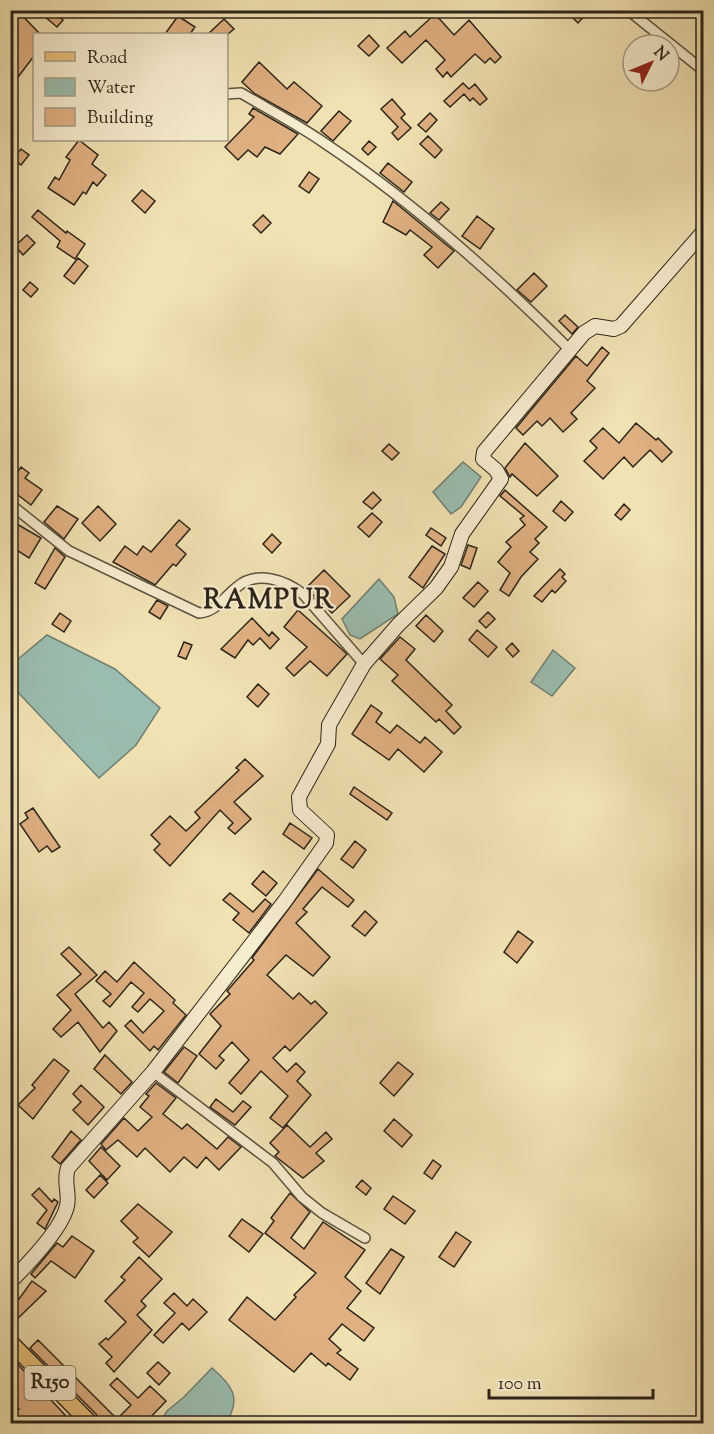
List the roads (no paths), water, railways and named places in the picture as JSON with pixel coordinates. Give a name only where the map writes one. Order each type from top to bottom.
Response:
[{"type":"main road","points":[[10,1282],[64,1216],[68,1198],[65,1178],[68,1168],[153,1072],[285,902],[326,843],[327,835],[300,810],[299,796],[328,744],[329,725],[364,664],[398,625],[436,588],[451,567],[462,534],[501,479],[496,470],[483,459],[483,455],[544,377],[584,333],[595,326],[614,329],[621,326],[704,231]]},
{"type":"main road","name":"R150","points":[[10,1342],[91,1424]]},
{"type":"street","points":[[628,10],[704,70]]},
{"type":"street","points":[[228,94],[241,93],[322,141],[384,185],[454,241],[570,350]]},
{"type":"street","points":[[10,504],[69,551],[199,613],[213,609],[239,585],[248,581],[277,579],[291,584],[303,594],[364,664]]},
{"type":"street","points":[[153,1072],[273,1164],[302,1197],[322,1213],[365,1238]]},
{"type":"water","points":[[463,462],[481,477],[461,507],[451,514],[433,492]]},
{"type":"water","points":[[379,579],[394,597],[398,614],[360,639],[350,635],[342,619]]},
{"type":"water","points":[[47,635],[115,669],[160,708],[136,745],[99,778],[11,685],[11,665]]},
{"type":"water","points":[[553,650],[575,668],[552,696],[531,682]]},
{"type":"water","points":[[212,1368],[225,1380],[233,1392],[233,1406],[226,1423],[160,1423],[167,1411]]},
{"type":"district","name":"RAMPUR","points":[[269,601]]}]
